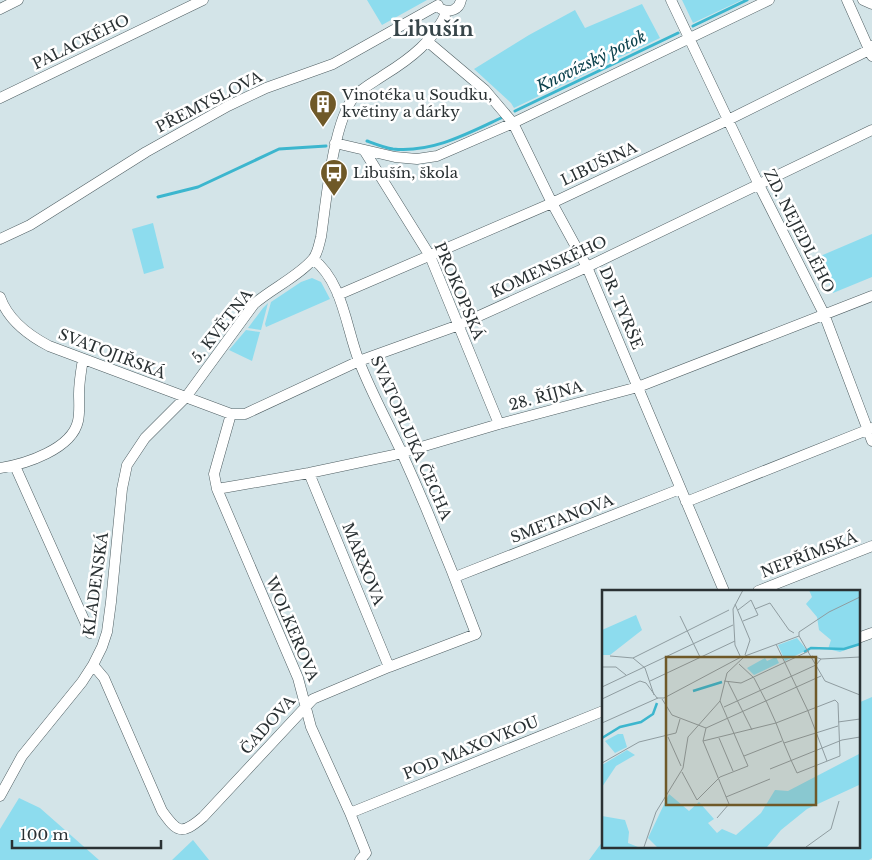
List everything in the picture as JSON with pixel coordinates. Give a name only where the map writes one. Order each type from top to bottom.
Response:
[{"type":"street","points":[[0,9],[18,0]]},
{"type":"street","name":"PŘEMYSLOVA","points":[[0,239],[30,225],[146,152],[228,106],[266,88],[333,64],[440,5],[457,8],[461,0]]},
{"type":"street","name":"ZD. NEJEDLÉHO","points":[[672,0],[728,120],[824,314],[870,429],[872,441]]},
{"type":"street","points":[[335,143],[417,160],[437,156],[513,124],[769,0]]},
{"type":"street","points":[[847,0],[871,51]]},
{"type":"street","points":[[863,0],[872,4]]},
{"type":"street","name":"PALACKÉHO","points":[[0,98],[200,1]]},
{"type":"street","points":[[312,259],[317,251],[320,237],[335,143],[348,106],[363,89],[406,62],[427,41],[442,22],[440,5]]},
{"type":"street","name":"DR. TYRŠE","points":[[427,41],[485,90],[513,124],[552,203],[588,267],[724,590]]},
{"type":"street","name":"LIBUŠINA","points":[[338,295],[552,203],[871,51]]},
{"type":"street","name":"KOMENSKÉHO","points":[[231,414],[245,414],[359,362],[459,325],[588,267],[872,130]]},
{"type":"street","name":"PROKOPSKÁ","points":[[364,150],[430,256],[499,424]]},
{"type":"street","name":"SVATOPLUKA ČECHA","points":[[312,259],[320,264],[338,295],[359,362],[402,452],[455,577],[476,634]]},
{"type":"street","name":"5. KVĚTNA","points":[[186,397],[254,304],[312,259]]},
{"type":"street","name":"28. ŘÍJNA","points":[[217,489],[309,473],[394,455],[499,424],[638,387],[872,296]]},
{"type":"street","name":"SVATOJIŘSKÁ","points":[[0,297],[11,316],[25,331],[49,346],[231,414]]},
{"type":"street","points":[[0,468],[15,466],[47,453],[70,437],[78,420],[80,374],[83,359]]},
{"type":"street","name":"KLADENSKÁ","points":[[0,796],[22,756],[93,665],[107,632],[122,489],[127,465],[145,438],[186,397]]},
{"type":"street","name":"WOLKEROVA","points":[[231,414],[214,474],[217,489],[298,678],[311,727],[350,813],[363,857]]},
{"type":"street","points":[[686,502],[870,429]]},
{"type":"street","points":[[15,466],[90,633]]},
{"type":"street","name":"MARXOVA","points":[[309,473],[388,667]]},
{"type":"street","name":"SMETANOVA","points":[[455,577],[680,489]]},
{"type":"street","name":"NEPŘÍMSKÁ","points":[[761,590],[872,546]]},
{"type":"street","points":[[860,637],[872,633]]},
{"type":"street","name":"ČADOVA","points":[[93,665],[104,678],[162,811],[173,827],[183,829],[193,826],[203,817],[313,699],[388,667],[476,634]]},
{"type":"street","name":"POD MAXOVKOU","points":[[350,813],[602,711]]},
{"type":"shaded area","points":[[367,0],[427,0],[382,25]]},
{"type":"shaded area","points":[[682,0],[742,0],[693,23]]},
{"type":"shaded area","points":[[642,4],[660,38],[514,108],[474,69],[529,35],[575,10],[585,28]]},
{"type":"shaded area","points":[[153,223],[164,268],[144,274],[132,229]]},
{"type":"shaded area","points":[[872,234],[872,277],[833,293],[818,257]]},
{"type":"shaded area","points":[[312,278],[321,282],[330,299],[266,327],[265,324],[271,302],[301,282]]},
{"type":"shaded area","points":[[268,303],[261,330],[248,328],[263,308]]},
{"type":"shaded area","points":[[246,330],[260,332],[252,361],[229,350]]},
{"type":"shaded area","points":[[872,697],[872,858],[869,860],[589,860],[602,842],[602,848],[860,848],[860,702]]},
{"type":"shaded area","points":[[19,798],[40,808],[99,860],[0,860],[0,829]]},
{"type":"shaded area","points":[[193,840],[209,860],[172,860]]},
{"type":"waterway","name":"Knovízský potok","points":[[693,26],[747,0]]},
{"type":"waterway","name":"Knovízský potok","points":[[515,111],[678,33]]},
{"type":"waterway","name":"Knovízský potok","points":[[367,141],[393,149],[422,148],[449,141],[501,118]]},
{"type":"waterway","name":"Knovízský potok","points":[[158,197],[198,187],[279,149],[326,146]]},
{"type":"place","name":"Vinotéka u Soudku, květiny a dárky","points":[[323,128]]},
{"type":"place","name":"Libušín, škola","points":[[334,197]]},
{"type":"district","name":"Libušín","points":[[433,29]]}]
